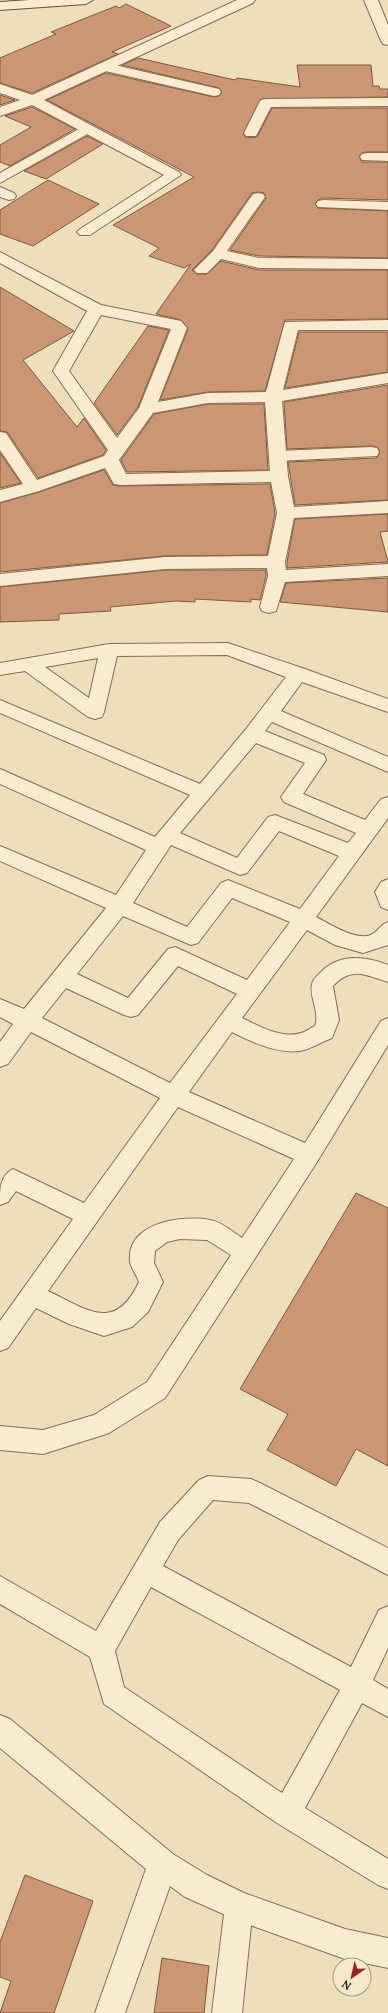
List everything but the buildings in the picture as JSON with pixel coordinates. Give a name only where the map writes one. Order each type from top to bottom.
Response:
[{"type":"street","points":[[0,6],[34,2],[86,0]]},
{"type":"street","points":[[0,112],[33,100],[248,0]]},
{"type":"street","points":[[371,0],[388,41]]},
{"type":"street","points":[[0,88],[33,100],[174,174],[85,232]]},
{"type":"street","points":[[251,133],[266,103],[388,102]]},
{"type":"street","points":[[202,270],[218,254],[258,198]]},
{"type":"street","points":[[218,254],[259,263],[388,264]]},
{"type":"street","points":[[0,258],[96,309],[175,324],[179,328],[147,409],[113,455],[33,487],[0,496]]},
{"type":"street","points":[[96,309],[61,371],[113,455],[120,480],[279,476]]},
{"type":"street","points":[[269,607],[286,513],[279,476],[273,397],[291,325],[388,326]]},
{"type":"street","points":[[147,409],[208,398],[273,397],[388,378]]},
{"type":"street","points":[[0,437],[33,487]]},
{"type":"street","points":[[286,513],[388,508]]},
{"type":"street","points":[[0,580],[165,563],[276,569],[388,570]]},
{"type":"street","points":[[0,1729],[163,1864],[196,1886],[240,1906],[345,1944],[388,1953]]},
{"type":"street","points":[[110,2013],[163,1864]]},
{"type":"lane","points":[[106,67],[214,92]]},
{"type":"lane","points":[[0,180],[86,128]]},
{"type":"lane","points":[[367,157],[388,157]]},
{"type":"lane","points":[[323,204],[388,206]]},
{"type":"lane","points":[[278,456],[371,452]]},
{"type":"lane","points":[[0,669],[109,650],[228,649],[299,673],[388,706]]},
{"type":"lane","points":[[29,665],[95,712],[109,650]]},
{"type":"lane","points":[[0,1058],[28,1020],[120,904],[163,841],[253,734],[299,673]]},
{"type":"lane","points":[[0,706],[203,793]]},
{"type":"lane","points":[[269,713],[388,765]]},
{"type":"lane","points":[[253,734],[317,760],[291,797],[369,830]]},
{"type":"lane","points":[[0,776],[163,841],[240,868],[275,822],[352,853]]},
{"type":"lane","points":[[0,1340],[174,1095],[388,804]]},
{"type":"lane","points":[[0,853],[120,904],[192,937],[228,888],[303,919],[342,939],[363,945],[382,939],[388,930]]},
{"type":"lane","points":[[388,887],[386,892],[388,902]]},
{"type":"lane","points":[[63,977],[132,1009],[176,955],[251,991]]},
{"type":"lane","points":[[229,1021],[254,1033],[282,1042],[301,1042],[324,1032],[328,1020],[322,984],[335,971],[353,965],[381,970],[388,974]]},
{"type":"lane","points":[[0,1007],[174,1095],[309,1155]]},
{"type":"lane","points":[[0,1438],[43,1442],[100,1425],[156,1390],[309,1155],[388,1027]]},
{"type":"lane","points":[[0,1195],[13,1179],[88,1216]]},
{"type":"lane","points":[[32,1295],[77,1316],[104,1325],[124,1319],[140,1305],[151,1282],[142,1262],[144,1246],[161,1233],[180,1229],[211,1230],[246,1252]]},
{"type":"lane","points":[[388,1562],[251,1491],[208,1488],[169,1531],[101,1649],[112,1695],[287,1813],[388,1875]]},
{"type":"lane","points":[[146,1571],[357,1685],[388,1704]]},
{"type":"lane","points":[[0,1589],[101,1649]]},
{"type":"lane","points":[[287,1813],[357,1685],[388,1620]]},
{"type":"lane","points":[[227,2013],[240,1906]]}]
